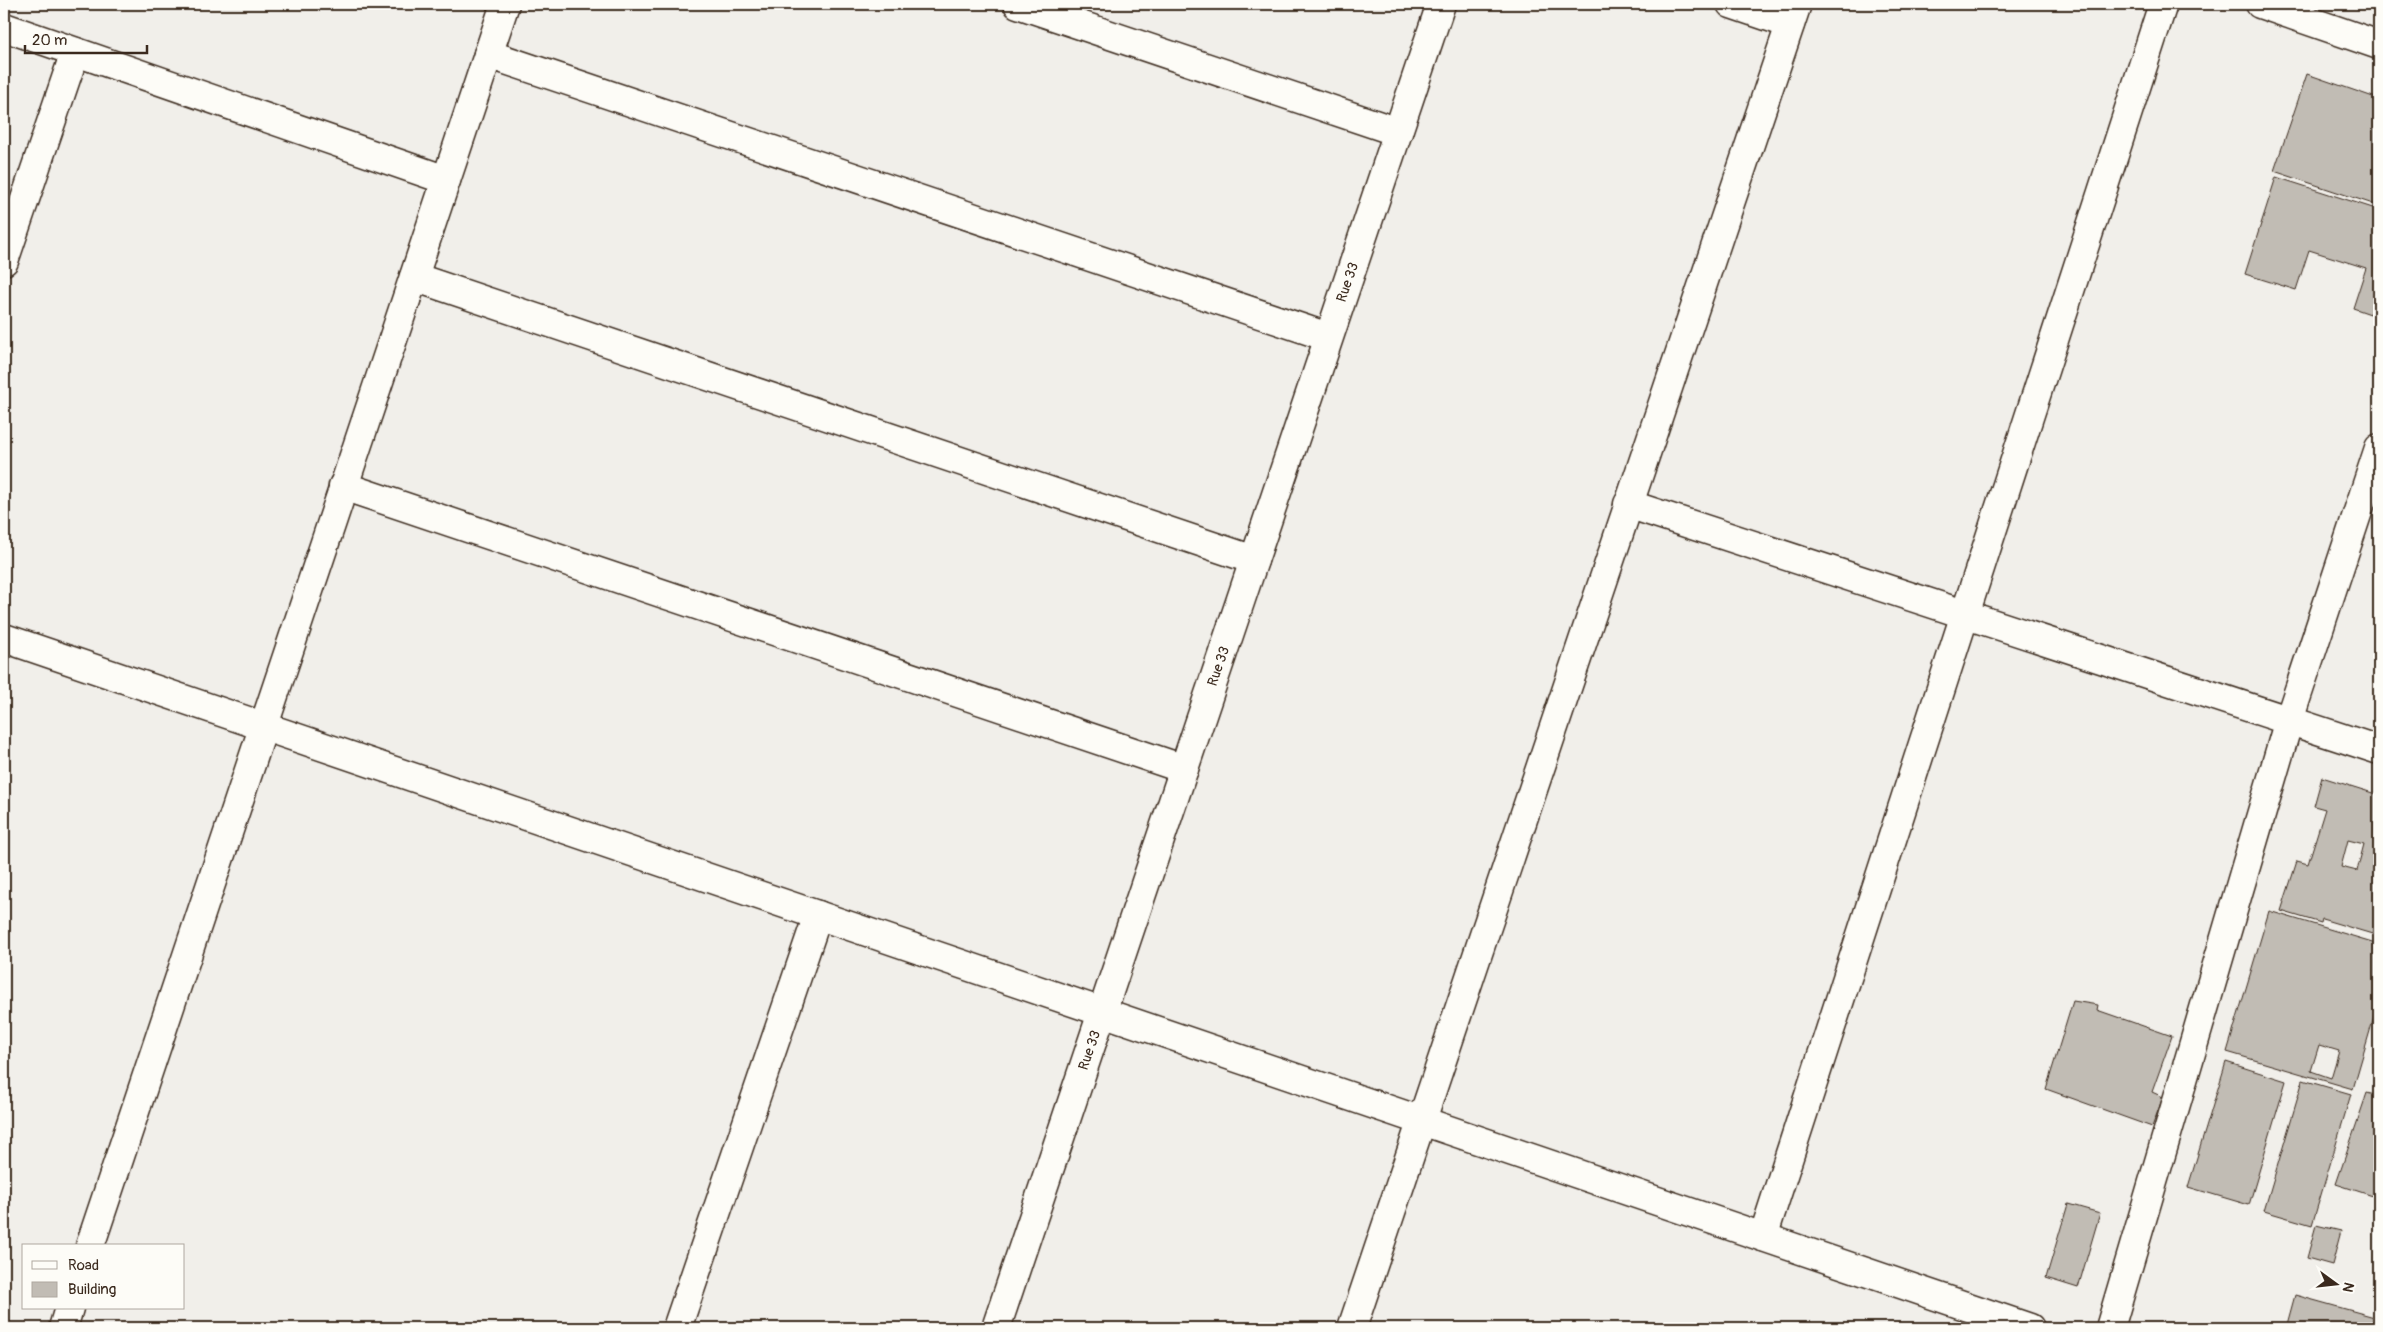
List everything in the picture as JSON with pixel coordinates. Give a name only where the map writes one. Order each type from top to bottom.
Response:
[{"type":"street","points":[[91,1244],[505,4]]},
{"type":"street","points":[[1018,4],[1398,132]]},
{"type":"street","name":"Rue 33","points":[[996,1328],[1441,4]]},
{"type":"street","points":[[1352,1328],[1793,14],[1731,4]]},
{"type":"street","points":[[1763,1237],[2163,4]]},
{"type":"street","points":[[2260,4],[2379,45]]},
{"type":"street","points":[[4,27],[446,180]]},
{"type":"street","points":[[4,261],[75,52]]},
{"type":"street","points":[[488,54],[1328,337]]},
{"type":"street","points":[[414,277],[1254,560]]},
{"type":"street","points":[[2110,1328],[2289,720],[2379,448]]},
{"type":"street","points":[[343,486],[1184,769]]},
{"type":"street","points":[[1628,504],[2379,750]]},
{"type":"street","points":[[4,638],[2030,1328]]},
{"type":"street","points":[[677,1328],[818,915]]},
{"type":"street","points":[[63,1328],[68,1310]]},
{"type":"building","points":[[2354,4],[2378,4],[2376,11]]},
{"type":"building","points":[[2307,74],[2379,99],[2379,206],[2274,171]]},
{"type":"building","points":[[2276,177],[2379,210],[2379,317],[2353,308],[2366,268],[2309,250],[2296,290],[2245,274]]},
{"type":"building","points":[[2322,777],[2379,795],[2379,936],[2322,919],[2321,923],[2281,911],[2297,861],[2308,864],[2325,809],[2314,806]],"holes":[[[2348,840],[2364,844],[2357,871],[2341,867]]]},
{"type":"building","points":[[2269,911],[2379,944],[2379,1000],[2353,1089],[2227,1052]],"holes":[[[2319,1045],[2339,1051],[2331,1078],[2311,1071]]]},
{"type":"building","points":[[2073,1001],[2098,1005],[2097,1010],[2172,1036],[2152,1092],[2163,1097],[2152,1127],[2046,1089]]},
{"type":"building","points":[[2226,1062],[2286,1081],[2249,1205],[2188,1187]]},
{"type":"building","points":[[2379,1064],[2379,1086],[2374,1085]]},
{"type":"building","points":[[2303,1080],[2351,1094],[2312,1225],[2264,1211]]},
{"type":"building","points":[[2367,1093],[2379,1096],[2379,1198],[2336,1184]]},
{"type":"building","points":[[2068,1204],[2100,1213],[2078,1288],[2046,1278]]},
{"type":"building","points":[[2316,1225],[2341,1231],[2332,1265],[2307,1258]]},
{"type":"building","points":[[2295,1295],[2378,1318],[2375,1328],[2286,1328]]}]
